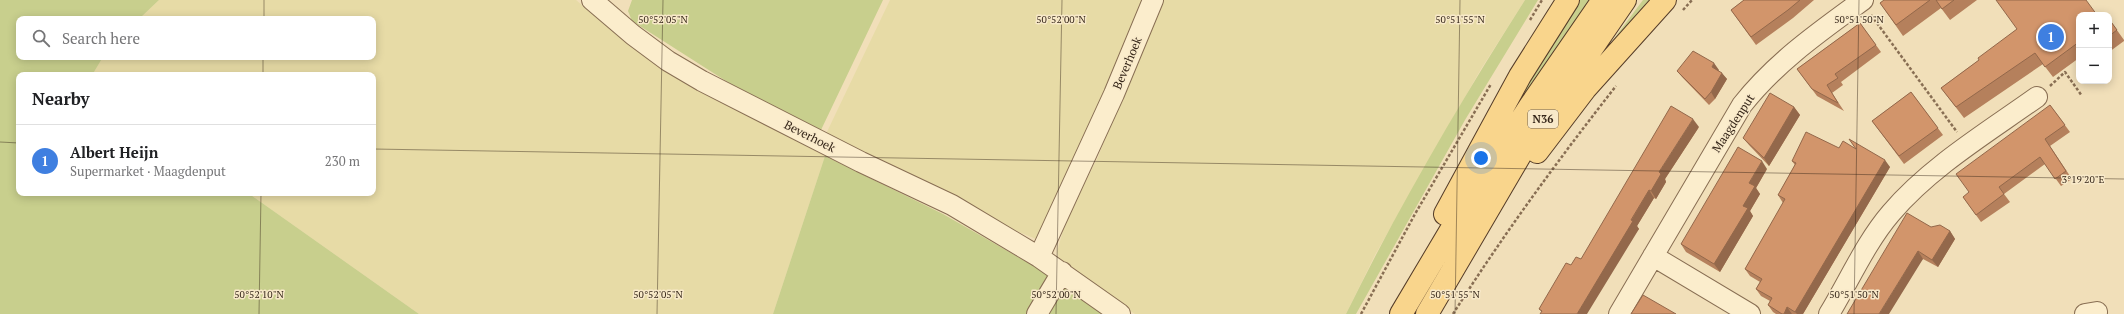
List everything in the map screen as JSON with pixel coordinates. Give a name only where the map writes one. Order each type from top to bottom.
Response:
[{"type":"main road","points":[[1393,314],[1520,76],[1568,0]]},
{"type":"main road","name":"N36","points":[[1401,314],[1467,204],[1530,106],[1603,0]]},
{"type":"main road","name":"N36","points":[[1427,314],[1529,140],[1624,0]]},
{"type":"main road","points":[[1469,242],[1585,89],[1665,0]]},
{"type":"street","name":"Beverhoek","points":[[592,0],[632,35],[702,81],[861,162],[952,205],[1039,257],[1120,314]]},
{"type":"street","name":"Beverhoek","points":[[1039,257],[1114,94],[1152,0]]},
{"type":"street","name":"Maagdenput","points":[[1618,314],[1742,105],[1758,85],[1796,49],[1862,1]]},
{"type":"street","points":[[1829,314],[1891,213],[1909,193],[1968,146],[2037,97]]},
{"type":"street","points":[[1653,256],[1750,314]]},
{"type":"street","points":[[1037,314],[1062,272]]},
{"type":"path","points":[[1528,25],[1542,0]]},
{"type":"path","points":[[1862,1],[1968,146]]},
{"type":"path","points":[[2037,97],[2065,72],[2082,96]]},
{"type":"path","points":[[1361,314],[1415,214],[1495,78]]},
{"type":"path","points":[[1453,314],[1490,256],[1539,186],[1596,112]]},
{"type":"shaded area","points":[[159,0],[576,0],[603,23],[665,69],[825,156],[773,314],[419,314],[252,196],[376,196],[376,72],[94,72],[101,60],[376,60],[376,16],[142,16]]},
{"type":"shaded area","points":[[890,0],[1143,0],[1104,94],[1036,239],[1014,230],[825,136]]},
{"type":"shaded area","points":[[1160,0],[1525,0],[1481,69],[1375,255],[1346,314],[1135,314],[1061,264],[1057,252],[1066,220],[1098,157]]},
{"type":"green space","points":[[0,0],[159,0],[142,16],[16,16],[16,60],[101,60],[94,72],[16,72],[16,196],[252,196],[419,314],[0,314]]},
{"type":"green space","points":[[632,0],[883,0],[821,130],[740,90],[632,21],[628,11]]},
{"type":"green space","points":[[1525,0],[1538,0],[1465,120],[1356,314],[1346,314],[1387,234],[1431,155]]},
{"type":"green space","points":[[1576,0],[1589,0],[1491,145]]},
{"type":"green space","points":[[1643,0],[1655,0],[1610,44]]},
{"type":"green space","points":[[825,156],[943,214],[1039,269],[1107,314],[773,314]]},
{"type":"building","points":[[1744,0],[1800,0],[1751,37],[1731,10]]},
{"type":"building","points":[[1884,0],[1930,0],[1896,25],[1880,3]]},
{"type":"building","points":[[1936,0],[1954,0],[1942,9]]},
{"type":"building","points":[[1996,0],[2086,0],[2095,12],[2076,12],[2076,44],[2045,67],[2035,53],[1956,107],[1941,88],[2017,29]]},
{"type":"building","points":[[1860,23],[1876,45],[1835,74],[1838,78],[1827,85],[1838,103],[1812,89],[1797,69]]},
{"type":"building","points":[[2112,23],[2117,30],[2112,34]]},
{"type":"building","points":[[1693,51],[1714,63],[1712,67],[1722,73],[1705,99],[1677,71]]},
{"type":"building","points":[[1911,92],[1938,128],[1899,156],[1872,121]]},
{"type":"building","points":[[1770,93],[1794,107],[1764,158],[1743,138]]},
{"type":"building","points":[[2050,105],[2065,125],[2045,139],[2066,171],[2055,179],[2040,157],[1999,187],[2004,194],[1976,215],[1963,197],[1969,192],[1956,174]]},
{"type":"building","points":[[1671,106],[1693,119],[1659,172],[1661,174],[1651,191],[1649,190],[1631,220],[1633,221],[1577,314],[1540,314],[1542,311],[1539,309],[1566,263],[1571,265],[1576,257],[1581,259]]},
{"type":"building","points":[[1806,132],[1839,148],[1843,141],[1856,149],[1849,139],[1885,160],[1795,312],[1787,307],[1784,314],[1782,314],[1768,305],[1772,298],[1756,289],[1762,279],[1745,269],[1785,199],[1778,195],[1796,163],[1792,161]]},
{"type":"building","points":[[1738,147],[1762,161],[1749,183],[1755,186],[1743,206],[1748,208],[1714,264],[1681,244]]},
{"type":"building","points":[[1907,213],[1931,227],[1940,225],[1950,231],[1932,260],[1918,251],[1879,314],[1847,314]]},
{"type":"building","points":[[1643,295],[1676,314],[1631,314]]},
{"type":"place","name":"Albert Heijn","points":[[2051,37]]}]
